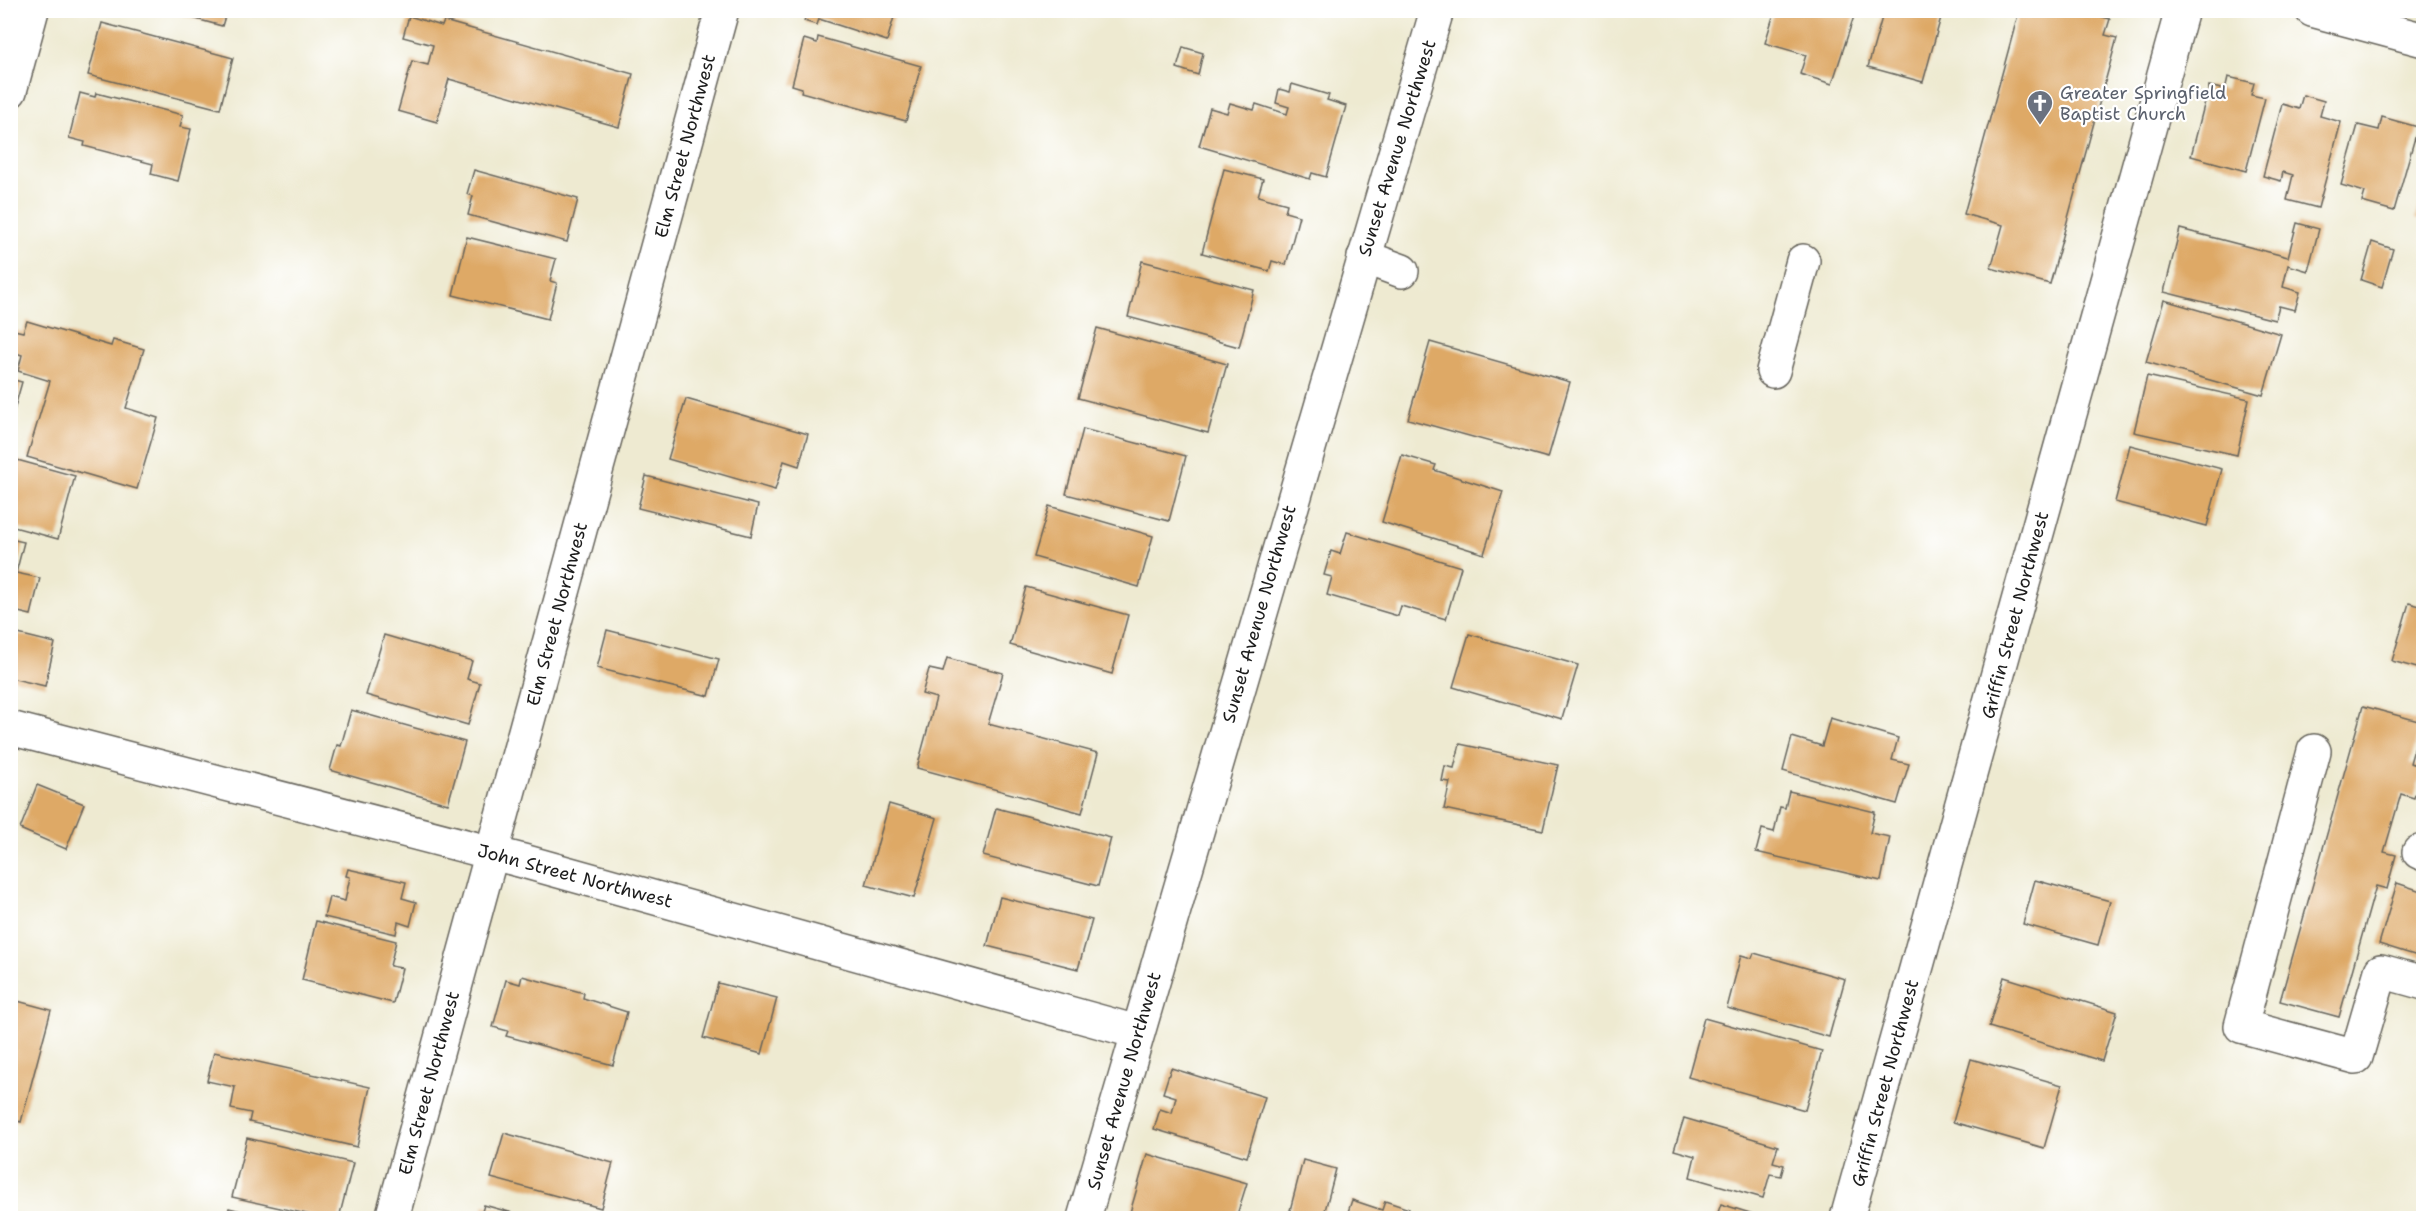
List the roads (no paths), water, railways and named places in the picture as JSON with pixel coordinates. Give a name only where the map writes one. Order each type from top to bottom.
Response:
[{"type":"street","points":[[10,91],[32,10]]},
{"type":"street","name":"Elm Street Northwest","points":[[392,1218],[722,10]]},
{"type":"street","name":"Sunset Avenue Northwest","points":[[1084,1218],[1437,10]]},
{"type":"street","name":"Griffin Street Northwest","points":[[1847,1218],[2182,10]]},
{"type":"street","points":[[2312,10],[2424,40]]},
{"type":"street","points":[[1364,257],[1402,271]]},
{"type":"street","points":[[1773,371],[1803,261]]},
{"type":"street","name":"John Street Northwest","points":[[10,728],[492,853],[1137,1032]]},
{"type":"street","points":[[2314,751],[2241,1026],[2356,1057],[2381,971],[2424,983]]},
{"type":"place","name":"Greater Springfield Baptist Church","points":[[2040,126]]}]
